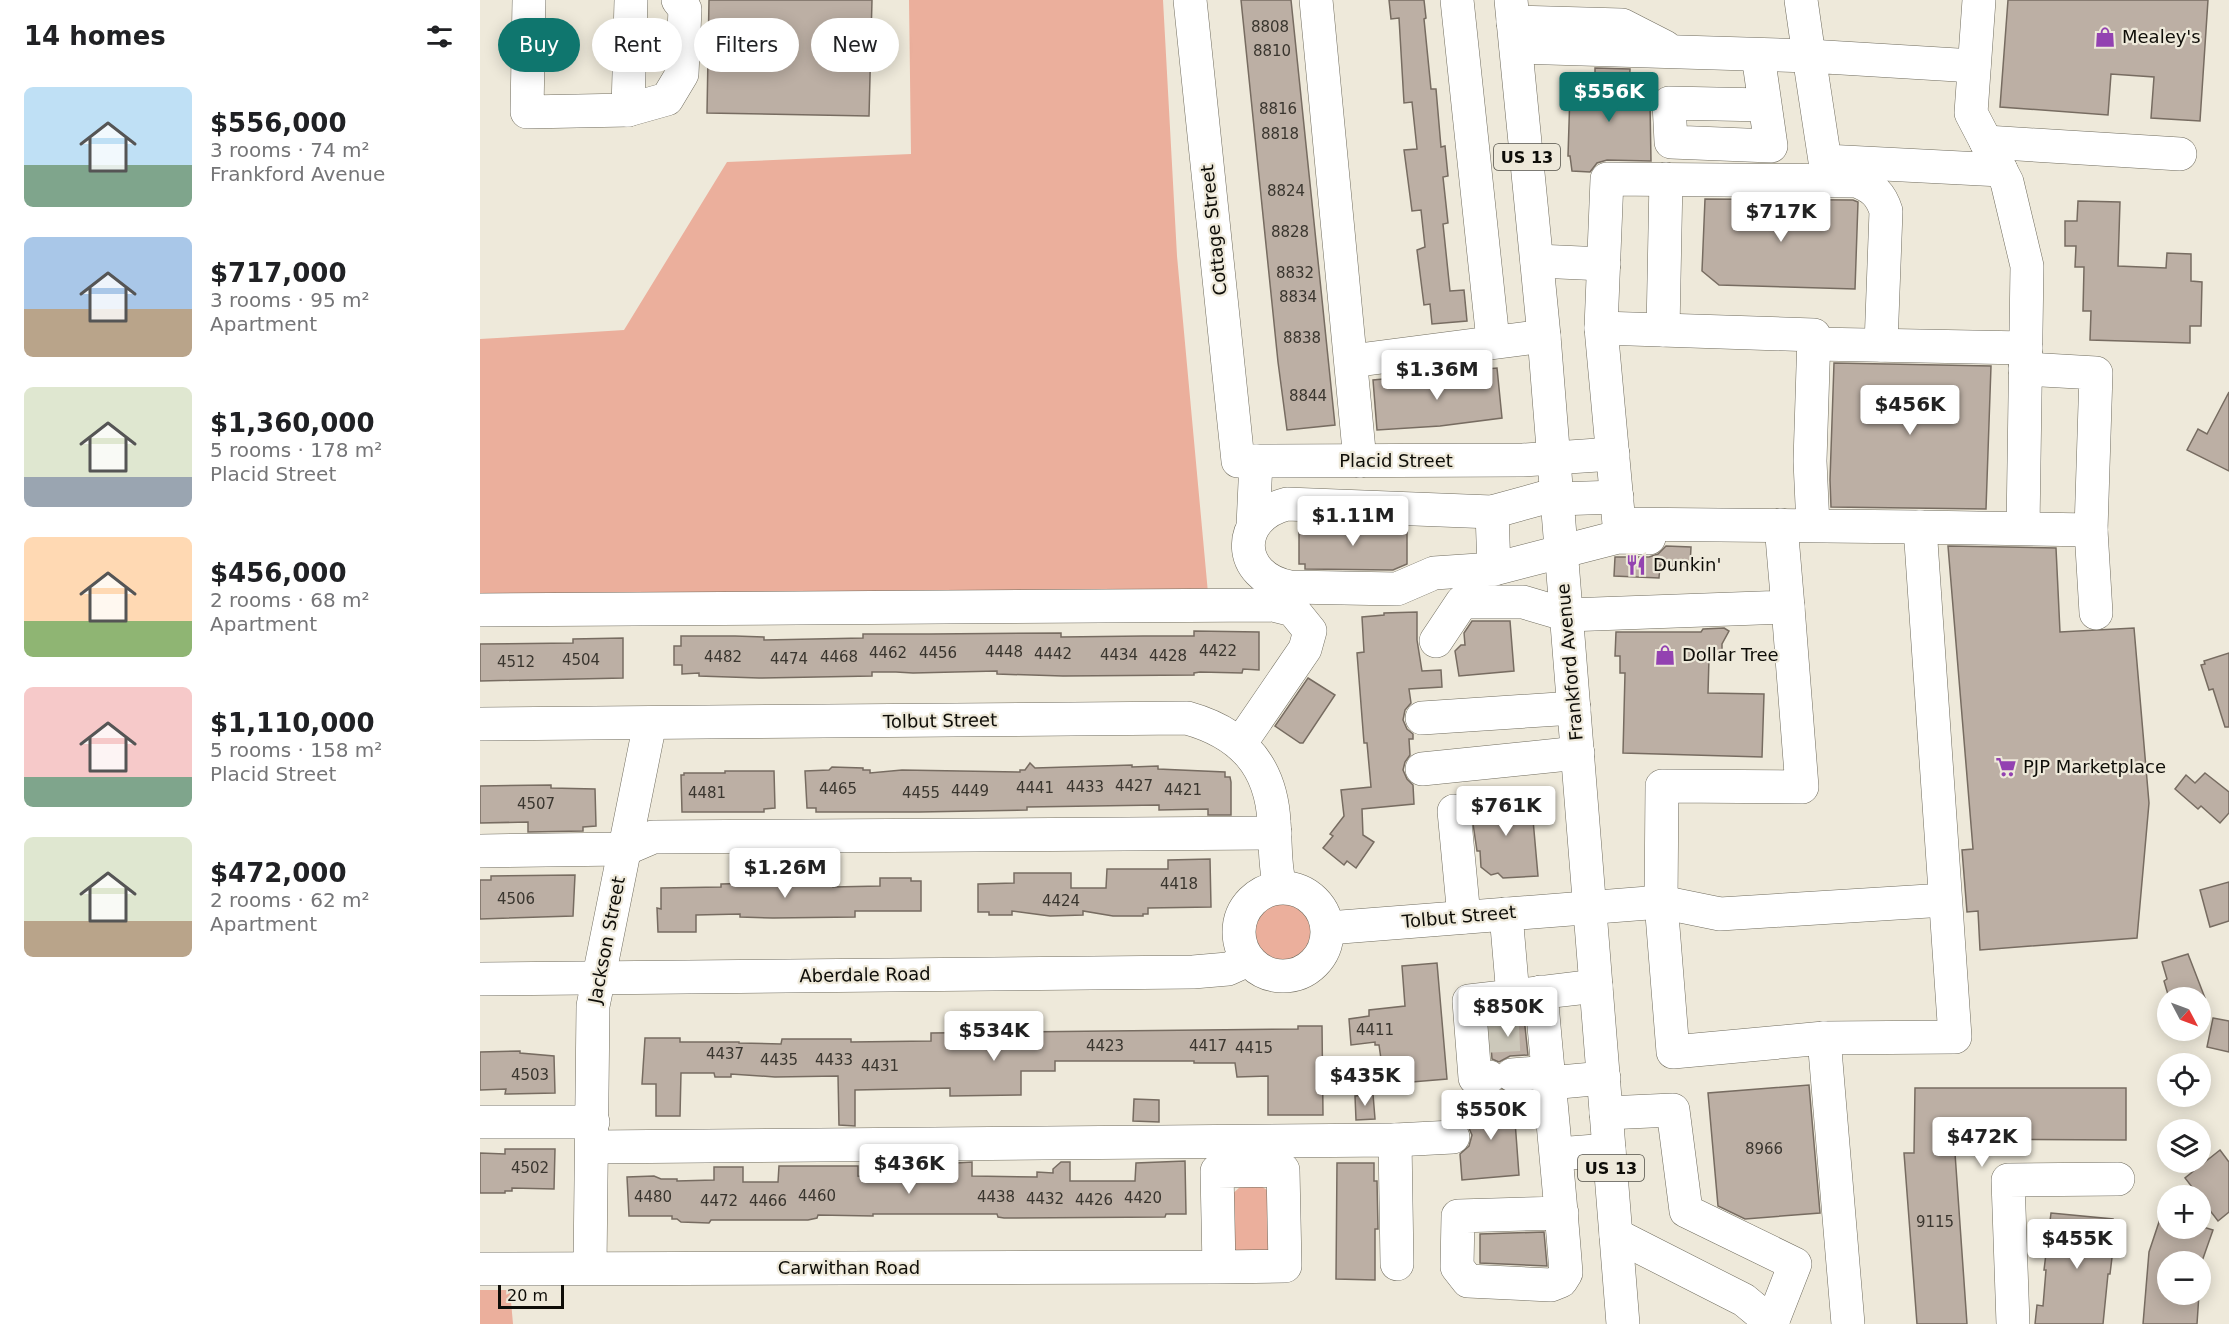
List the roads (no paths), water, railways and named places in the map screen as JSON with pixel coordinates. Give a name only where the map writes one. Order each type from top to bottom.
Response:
[{"type":"street","points":[[529,0],[527,112],[628,110],[667,99],[682,74],[685,9],[678,0]]},
{"type":"street","points":[[628,110],[631,0]]},
{"type":"street","name":"Cottage Street","points":[[1190,0],[1247,461],[1253,526],[1249,540],[1249,554],[1255,567],[1264,578],[1276,584],[1290,586],[1397,588],[1434,573],[1494,569],[1618,537],[1712,540],[1749,525]]},
{"type":"street","points":[[1316,0],[1360,461]]},
{"type":"street","points":[[1457,0],[1492,331]]},
{"type":"street","points":[[1801,0],[1825,161],[2001,170]]},
{"type":"street","points":[[1979,0],[1971,112],[2007,182],[2027,266],[2023,528]]},
{"type":"street","points":[[1513,23],[1622,26],[1675,52],[1809,56],[1974,66]]},
{"type":"street","name":"Frankford Avenue","points":[[1513,23],[1545,336],[1623,1324]]},
{"type":"street","points":[[1758,55],[1765,105]]},
{"type":"street","points":[[1986,142],[2180,154]]},
{"type":"street","points":[[1881,345],[1886,211],[1882,200],[1868,185],[1857,181],[1607,179],[1601,328],[1619,524],[2091,530]]},
{"type":"street","points":[[1663,330],[1666,180]]},
{"type":"street","points":[[1538,261],[1604,264]]},
{"type":"street","points":[[1601,328],[1814,335],[1810,461],[1797,526],[1788,607],[1802,787],[1662,786],[1661,902],[1673,1052],[1824,1038],[1955,1037],[1920,527]]},
{"type":"street","points":[[1351,361],[1545,336]]},
{"type":"street","points":[[1814,344],[1881,345],[2025,359],[2096,373],[2091,530],[2096,612]]},
{"type":"street","name":"Placid Street","points":[[1247,461],[1523,460],[1613,454]]},
{"type":"street","points":[[1253,526],[1273,507],[1287,504],[1492,512],[1557,496],[1617,497]]},
{"type":"street","points":[[1492,512],[1494,569]]},
{"type":"street","points":[[1436,641],[1462,602],[1523,602],[1567,615],[1788,607]]},
{"type":"street","points":[[480,610],[1261,605],[1273,605],[1293,610],[1310,631],[1305,649],[1240,744]]},
{"type":"street","points":[[1422,718],[1574,708]]},
{"type":"street","name":"Tolbut Street","points":[[480,724],[1187,718],[1220,729],[1240,744],[1260,766],[1271,794],[1275,833],[1275,869],[1280,886]]},
{"type":"street","name":"Jackson Street","points":[[590,1268],[593,1006],[650,723]]},
{"type":"street","points":[[1422,769],[1578,753]]},
{"type":"street","points":[[1454,811],[1464,917]]},
{"type":"street","points":[[480,851],[625,849],[653,837],[1275,833]]},
{"type":"street","points":[[1280,886],[1298,889],[1313,897],[1323,911],[1328,928],[1327,944],[1319,959],[1307,970],[1292,976],[1276,976],[1261,971],[1248,960],[1238,938],[1242,914],[1257,895],[1280,886]]},
{"type":"street","name":"Tolbut Street","points":[[1328,928],[1661,902],[1720,914],[1946,900]]},
{"type":"street","points":[[1506,914],[1514,1001],[1548,1077],[1562,1213]]},
{"type":"street","name":"Aberdale Road","points":[[480,979],[1193,972],[1228,969],[1248,960]]},
{"type":"street","points":[[1596,986],[1514,1001],[1469,1001],[1475,1078],[1501,1076],[1604,1078]]},
{"type":"street","points":[[1824,1038],[1848,1324]]},
{"type":"street","points":[[1606,1113],[1673,1110],[1686,1211],[1795,1264],[1772,1324],[1744,1300],[1616,1235]]},
{"type":"street","points":[[480,1122],[592,1135],[1288,1156]]},
{"type":"street","points":[[1219,1268],[1217,1171],[1288,1156],[1395,1140],[1453,1137]]},
{"type":"street","points":[[1395,1140],[1397,1264]]},
{"type":"street","points":[[1557,1154],[1609,1150]]},
{"type":"street","name":"Carwithan Road","points":[[480,1269],[1285,1266],[1288,1156]]},
{"type":"street","points":[[2013,1324],[2008,1180],[2118,1179]]},
{"type":"tunnel","points":[[1502,1019],[1505,1076]]},
{"type":"place","name":"Mealey's","points":[[2105,37]]},
{"type":"place","name":"Dunkin'","points":[[1636,565]]},
{"type":"place","name":"Dollar Tree","points":[[1665,655]]},
{"type":"place","name":"PJP Marketplace","points":[[2006,767]]}]
